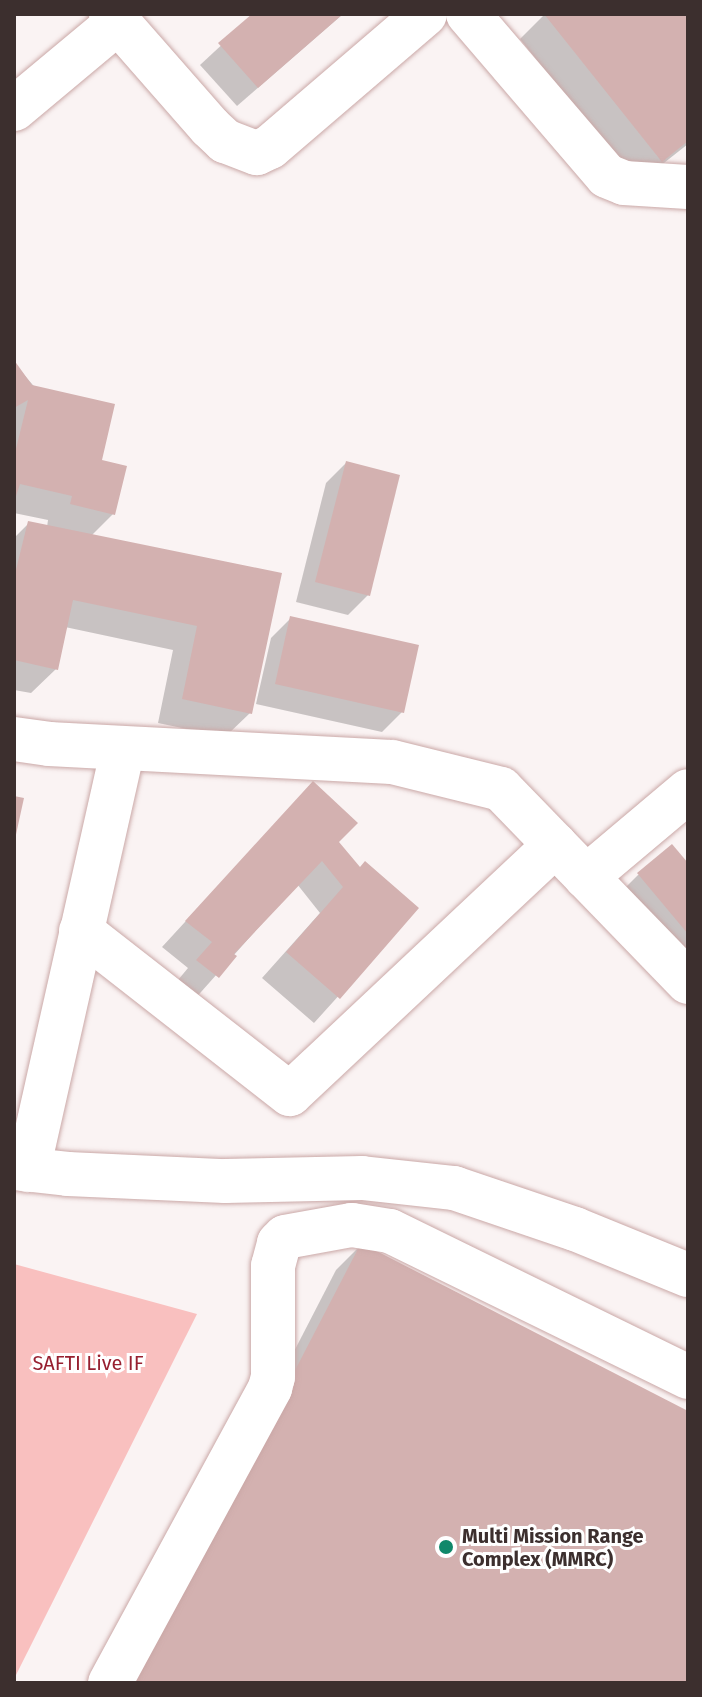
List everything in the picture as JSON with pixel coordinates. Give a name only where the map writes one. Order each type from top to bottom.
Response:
[{"type":"lane","points":[[14,109],[115,18],[210,127],[225,141],[257,153],[270,147],[425,14]]},
{"type":"lane","points":[[468,14],[607,176],[624,183],[688,187]]},
{"type":"lane","points":[[14,739],[123,749],[392,762],[448,773],[501,789],[688,982]]},
{"type":"lane","points":[[123,749],[21,1169],[225,1181],[362,1178],[454,1188],[575,1229],[688,1275]]},
{"type":"lane","points":[[586,877],[688,791]]},
{"type":"lane","points":[[81,931],[290,1094],[555,845]]},
{"type":"lane","points":[[110,1683],[270,1388],[273,1377],[273,1266],[279,1243],[285,1237],[352,1225],[390,1231],[688,1377]]},
{"type":"green space","name":"SAFTI Live IF","points":[[14,1264],[197,1314],[14,1679]]},
{"type":"building","points":[[252,14],[343,14],[258,88],[218,43]]},
{"type":"building","points":[[544,14],[688,14],[688,141],[662,162]]},
{"type":"building","points":[[14,360],[32,385],[115,404],[102,460],[127,466],[115,515],[70,504],[72,496],[20,484],[14,502],[14,457],[28,400],[14,408]]},
{"type":"building","points":[[346,461],[400,475],[370,596],[315,582]]},
{"type":"building","points":[[28,521],[282,573],[252,714],[182,699],[197,626],[73,600],[58,670],[14,660],[14,578]]},
{"type":"building","points":[[290,616],[419,645],[404,713],[275,684]]},
{"type":"building","points":[[313,781],[358,823],[339,842],[360,867],[365,861],[419,908],[340,999],[286,952],[343,887],[322,861],[234,954],[237,956],[219,978],[196,960],[212,942],[185,921]]},
{"type":"building","points":[[14,796],[24,798],[15,839],[14,839]]},
{"type":"building","points":[[672,844],[688,863],[688,934],[637,873]]},
{"type":"building","name":"Multi Mission Range Complex (MMRC)","points":[[361,1243],[688,1411],[688,1683],[133,1683]]},
{"type":"place","name":"Multi Mission Range Complex (MMRC)","points":[[446,1547]]}]
